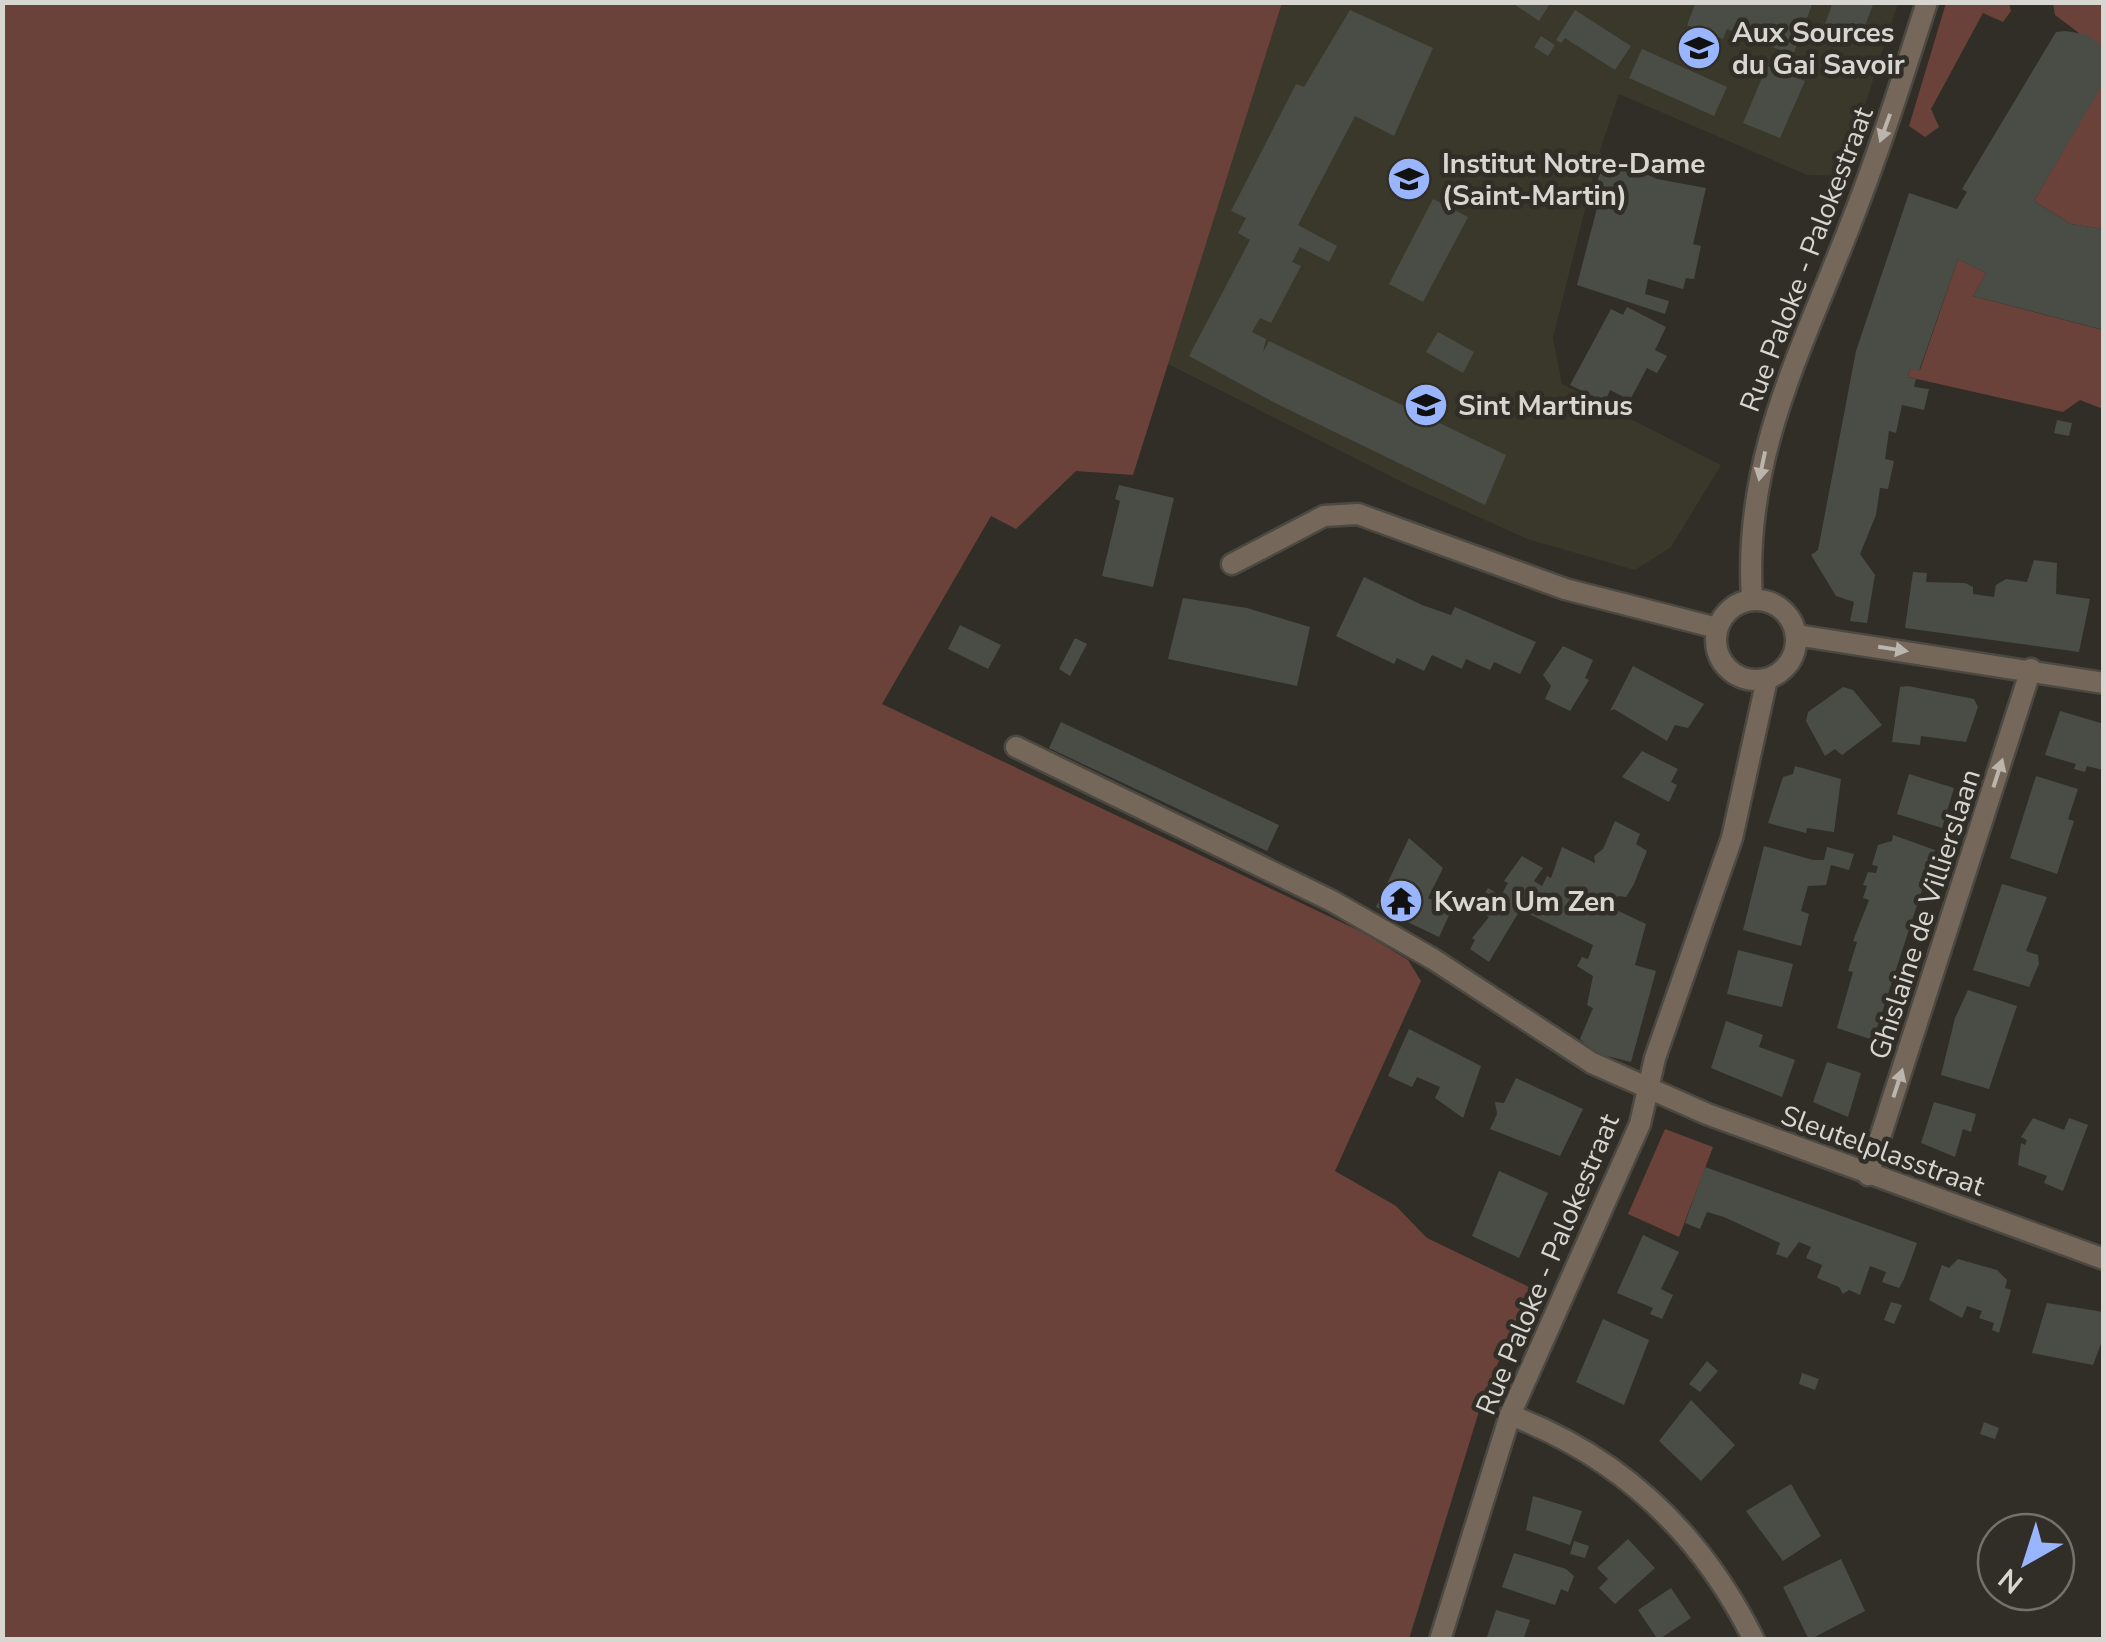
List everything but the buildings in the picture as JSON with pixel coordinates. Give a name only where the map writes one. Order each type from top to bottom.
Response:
[{"type":"street","name":"Rue Paloke - Palokestraat","points":[[1752,599],[1753,518],[1773,415],[1847,233],[1928,2]]},
{"type":"street","points":[[1232,564],[1324,516],[1358,514],[1565,589],[1717,628]]},
{"type":"street","points":[[1767,679],[1739,676],[1727,668],[1715,642],[1724,614],[1752,599],[1776,604],[1793,623],[1796,635],[2104,683]]},
{"type":"street","name":"Rue Paloke - Palokestraat","points":[[1440,1640],[1510,1415],[1632,1144],[1646,1088],[1732,838],[1767,679],[1790,663],[1796,635]]},
{"type":"street","name":"Ghislaine de Villierslaan","points":[[1868,1175],[2031,669]]},
{"type":"street","name":"Sleutelplasstraat","points":[[1016,748],[1332,901],[1433,958],[1592,1063],[1868,1175],[2104,1259]]},
{"type":"street","points":[[1510,1415],[1550,1430],[1603,1460],[1657,1502],[1694,1542],[1754,1640]]},
{"type":"shaded area","points":[[3,2],[1282,3],[1133,475],[1076,471],[1016,529],[991,516],[882,704],[1364,933],[1408,960],[1421,981],[1335,1171],[1396,1206],[1427,1238],[1531,1288],[1484,1395],[1409,1639],[3,1639]]},
{"type":"shaded area","points":[[1282,3],[1898,3],[1842,176],[1807,175],[1619,94],[1599,153],[1553,338],[1562,384],[1721,465],[1671,547],[1635,570],[1527,539],[1408,485],[1168,364]]},
{"type":"shaded area","points":[[1946,3],[2009,3],[2011,11],[2003,22],[1983,13],[1931,109],[1939,127],[1925,137],[1909,126]]},
{"type":"shaded area","points":[[2053,3],[2103,3],[2103,51],[2055,15]]},
{"type":"shaded area","points":[[2103,82],[2103,229],[2071,224],[2034,201]]},
{"type":"shaded area","points":[[1958,259],[1986,273],[1973,296],[2103,330],[2103,409],[2080,400],[2063,412],[1908,377],[1910,369],[1920,370]]},
{"type":"shaded area","points":[[1665,1129],[1713,1147],[1679,1237],[1628,1214]]},
{"type":"place","name":"Aux Sources du Gai Savoir","points":[[1699,48]]},
{"type":"place","name":"Institut Notre-Dame (Saint-Martin)","points":[[1409,179]]},
{"type":"place","name":"Sint Martinus","points":[[1426,405]]},
{"type":"place","name":"Kwan Um Zen","points":[[1401,901]]}]
